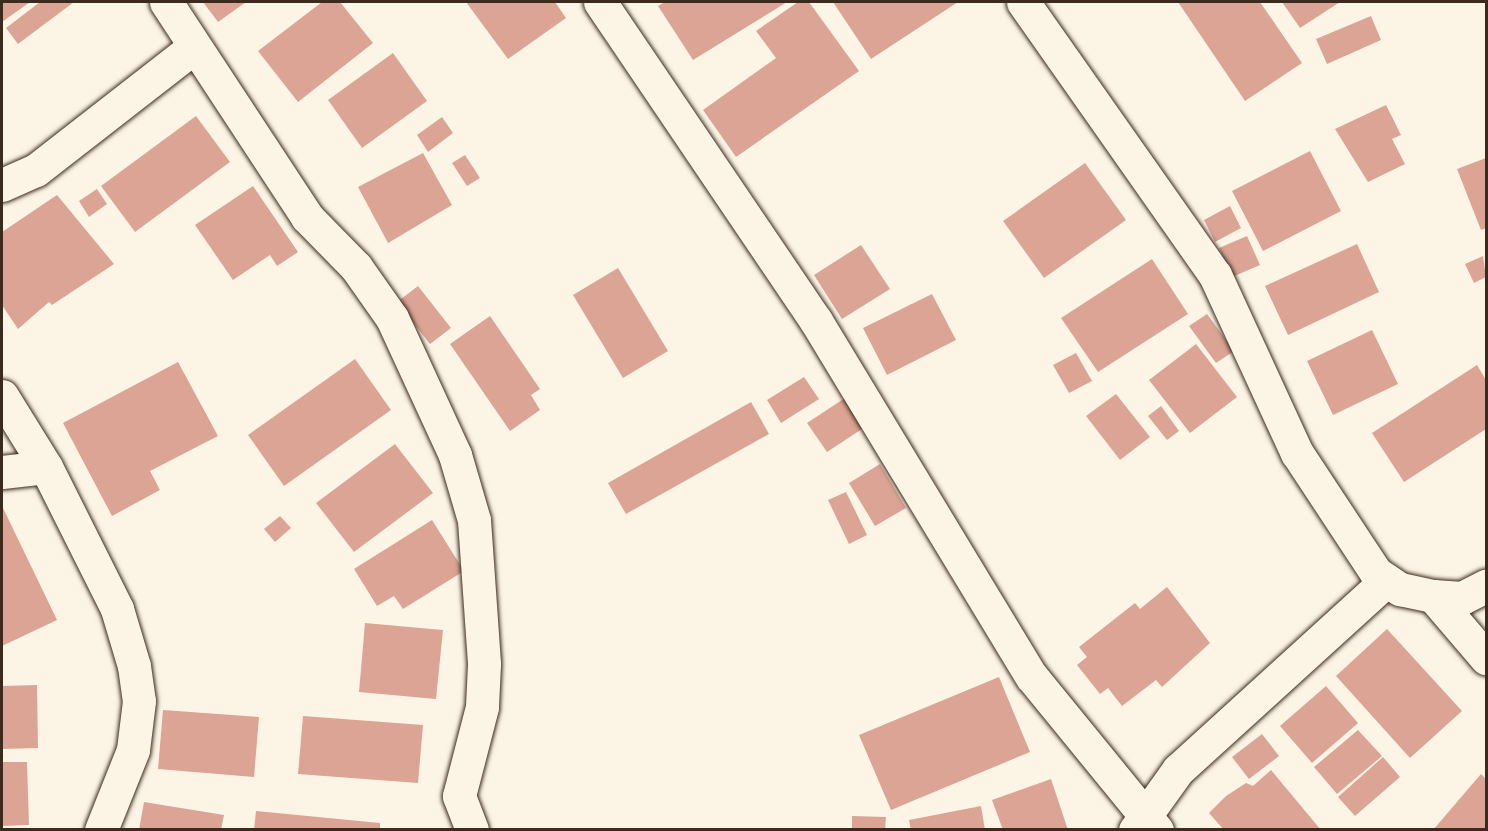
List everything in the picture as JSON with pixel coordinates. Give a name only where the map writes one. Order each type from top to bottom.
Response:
[{"type":"street","points":[[166,2],[308,217],[356,267],[392,318],[455,455],[474,520],[484,664],[482,707],[459,796],[472,830]]},
{"type":"street","points":[[600,2],[816,321],[1032,677],[1146,826],[1178,770],[1387,580]]},
{"type":"street","points":[[1034,5],[1215,275],[1297,453],[1370,565],[1387,580],[1433,596],[1462,598],[1486,586]]},
{"type":"street","points":[[2,185],[36,170],[194,47]]},
{"type":"street","points":[[2,396],[46,466],[117,609],[134,666],[138,701],[133,750],[102,830]]},
{"type":"street","points":[[2,472],[46,466]]},
{"type":"street","points":[[1433,596],[1486,658]]},
{"type":"building","points":[[2,2],[30,2],[2,22]]},
{"type":"building","points":[[40,2],[74,2],[18,44],[6,28]]},
{"type":"building","points":[[203,2],[246,2],[218,22]]},
{"type":"building","points":[[322,2],[340,2],[373,43],[298,102],[258,51]]},
{"type":"building","points":[[466,2],[555,2],[566,18],[508,59]]},
{"type":"building","points":[[665,2],[787,2],[693,60],[658,6]]},
{"type":"building","points":[[798,2],[809,2],[859,71],[736,157],[703,110],[776,58],[756,31]]},
{"type":"building","points":[[833,2],[958,2],[871,59]]},
{"type":"building","points":[[1178,2],[1260,2],[1302,63],[1245,101]]},
{"type":"building","points":[[1282,2],[1340,2],[1300,28]]},
{"type":"building","points":[[1371,16],[1381,40],[1327,64],[1316,39]]},
{"type":"building","points":[[393,53],[427,101],[362,148],[328,100]]},
{"type":"building","points":[[1386,105],[1401,135],[1392,139],[1405,164],[1368,182],[1335,129]]},
{"type":"building","points":[[196,116],[230,162],[135,232],[101,186]]},
{"type":"building","points":[[442,117],[453,133],[428,152],[417,135]]},
{"type":"building","points":[[1310,151],[1341,211],[1263,251],[1232,191]]},
{"type":"building","points":[[423,153],[452,205],[388,243],[358,187]]},
{"type":"building","points":[[465,155],[480,178],[467,186],[452,163]]},
{"type":"building","points":[[1486,158],[1486,228],[1481,230],[1457,169]]},
{"type":"building","points":[[1085,163],[1126,220],[1044,278],[1003,221]]},
{"type":"building","points":[[253,186],[298,252],[277,266],[270,255],[233,280],[195,225]]},
{"type":"building","points":[[97,189],[107,204],[89,217],[79,201]]},
{"type":"building","points":[[57,195],[114,264],[52,305],[49,302],[18,329],[2,305],[2,232]]},
{"type":"building","points":[[1230,206],[1241,228],[1215,242],[1204,220]]},
{"type":"building","points":[[1247,236],[1260,265],[1232,277],[1219,248]]},
{"type":"building","points":[[1357,244],[1379,292],[1288,335],[1265,286]]},
{"type":"building","points":[[861,245],[890,289],[842,319],[814,275]]},
{"type":"building","points":[[1483,256],[1486,277],[1474,283],[1465,264]]},
{"type":"building","points":[[1152,259],[1188,314],[1098,372],[1061,318]]},
{"type":"building","points":[[618,268],[668,351],[623,378],[573,295]]},
{"type":"building","points":[[418,286],[451,328],[430,344],[397,302]]},
{"type":"building","points":[[932,294],[956,340],[887,375],[863,328]]},
{"type":"building","points":[[1207,314],[1234,351],[1216,363],[1189,326]]},
{"type":"building","points":[[490,316],[540,389],[531,395],[540,410],[510,431],[450,344]]},
{"type":"building","points":[[1372,330],[1398,384],[1333,415],[1307,361]]},
{"type":"building","points":[[1196,344],[1237,397],[1190,433],[1149,380]]},
{"type":"building","points":[[1076,353],[1092,381],[1069,393],[1053,365]]},
{"type":"building","points":[[355,359],[391,410],[284,486],[248,435]]},
{"type":"building","points":[[178,362],[218,436],[150,471],[160,490],[112,516],[63,423]]},
{"type":"building","points":[[1477,365],[1486,380],[1486,429],[1404,482],[1372,433]]},
{"type":"building","points":[[804,377],[819,399],[781,423],[767,400]]},
{"type":"building","points":[[1116,394],[1150,437],[1120,460],[1086,416]]},
{"type":"building","points":[[845,398],[865,427],[827,452],[807,423]]},
{"type":"building","points":[[751,402],[769,434],[626,514],[608,483]]},
{"type":"building","points":[[1161,406],[1179,431],[1167,440],[1148,416]]},
{"type":"building","points":[[395,444],[433,493],[354,552],[316,503]]},
{"type":"building","points":[[880,464],[906,508],[875,526],[849,483]]},
{"type":"building","points":[[846,492],[867,535],[849,544],[828,500]]},
{"type":"building","points":[[2,509],[57,620],[2,646]]},
{"type":"building","points":[[280,516],[291,528],[275,542],[264,529]]},
{"type":"building","points":[[432,520],[464,571],[403,609],[394,596],[377,606],[354,569]]},
{"type":"building","points":[[1167,587],[1210,643],[1162,687],[1156,680],[1122,706],[1108,688],[1100,694],[1077,665],[1087,657],[1079,647],[1135,603],[1140,609]]},
{"type":"building","points":[[365,623],[443,630],[436,699],[359,692]]},
{"type":"building","points":[[1387,629],[1462,711],[1410,758],[1336,676]]},
{"type":"building","points":[[999,677],[1030,752],[891,810],[859,735]]},
{"type":"building","points":[[37,685],[38,748],[2,749],[2,686]]},
{"type":"building","points":[[1326,686],[1358,723],[1312,763],[1280,726]]},
{"type":"building","points":[[163,710],[259,717],[254,777],[158,769]]},
{"type":"building","points":[[303,716],[423,725],[418,783],[298,774]]},
{"type":"building","points":[[1358,730],[1382,756],[1337,794],[1314,767]]},
{"type":"building","points":[[1262,734],[1279,756],[1249,779],[1232,757]]},
{"type":"building","points":[[1383,757],[1400,777],[1355,816],[1338,797]]},
{"type":"building","points":[[2,762],[27,762],[29,825],[2,826]]},
{"type":"building","points":[[1271,770],[1321,830],[1224,830],[1209,813],[1226,796],[1246,783],[1253,786]]},
{"type":"building","points":[[1481,774],[1486,779],[1486,830],[1433,830]]},
{"type":"building","points":[[1051,779],[1068,830],[1003,830],[992,800]]},
{"type":"building","points":[[144,802],[224,815],[221,830],[139,830]]},
{"type":"building","points":[[981,806],[985,830],[911,830],[909,820]]},
{"type":"building","points":[[256,811],[380,823],[380,830],[254,830]]},
{"type":"building","points":[[852,816],[886,817],[885,830],[852,830]]}]
